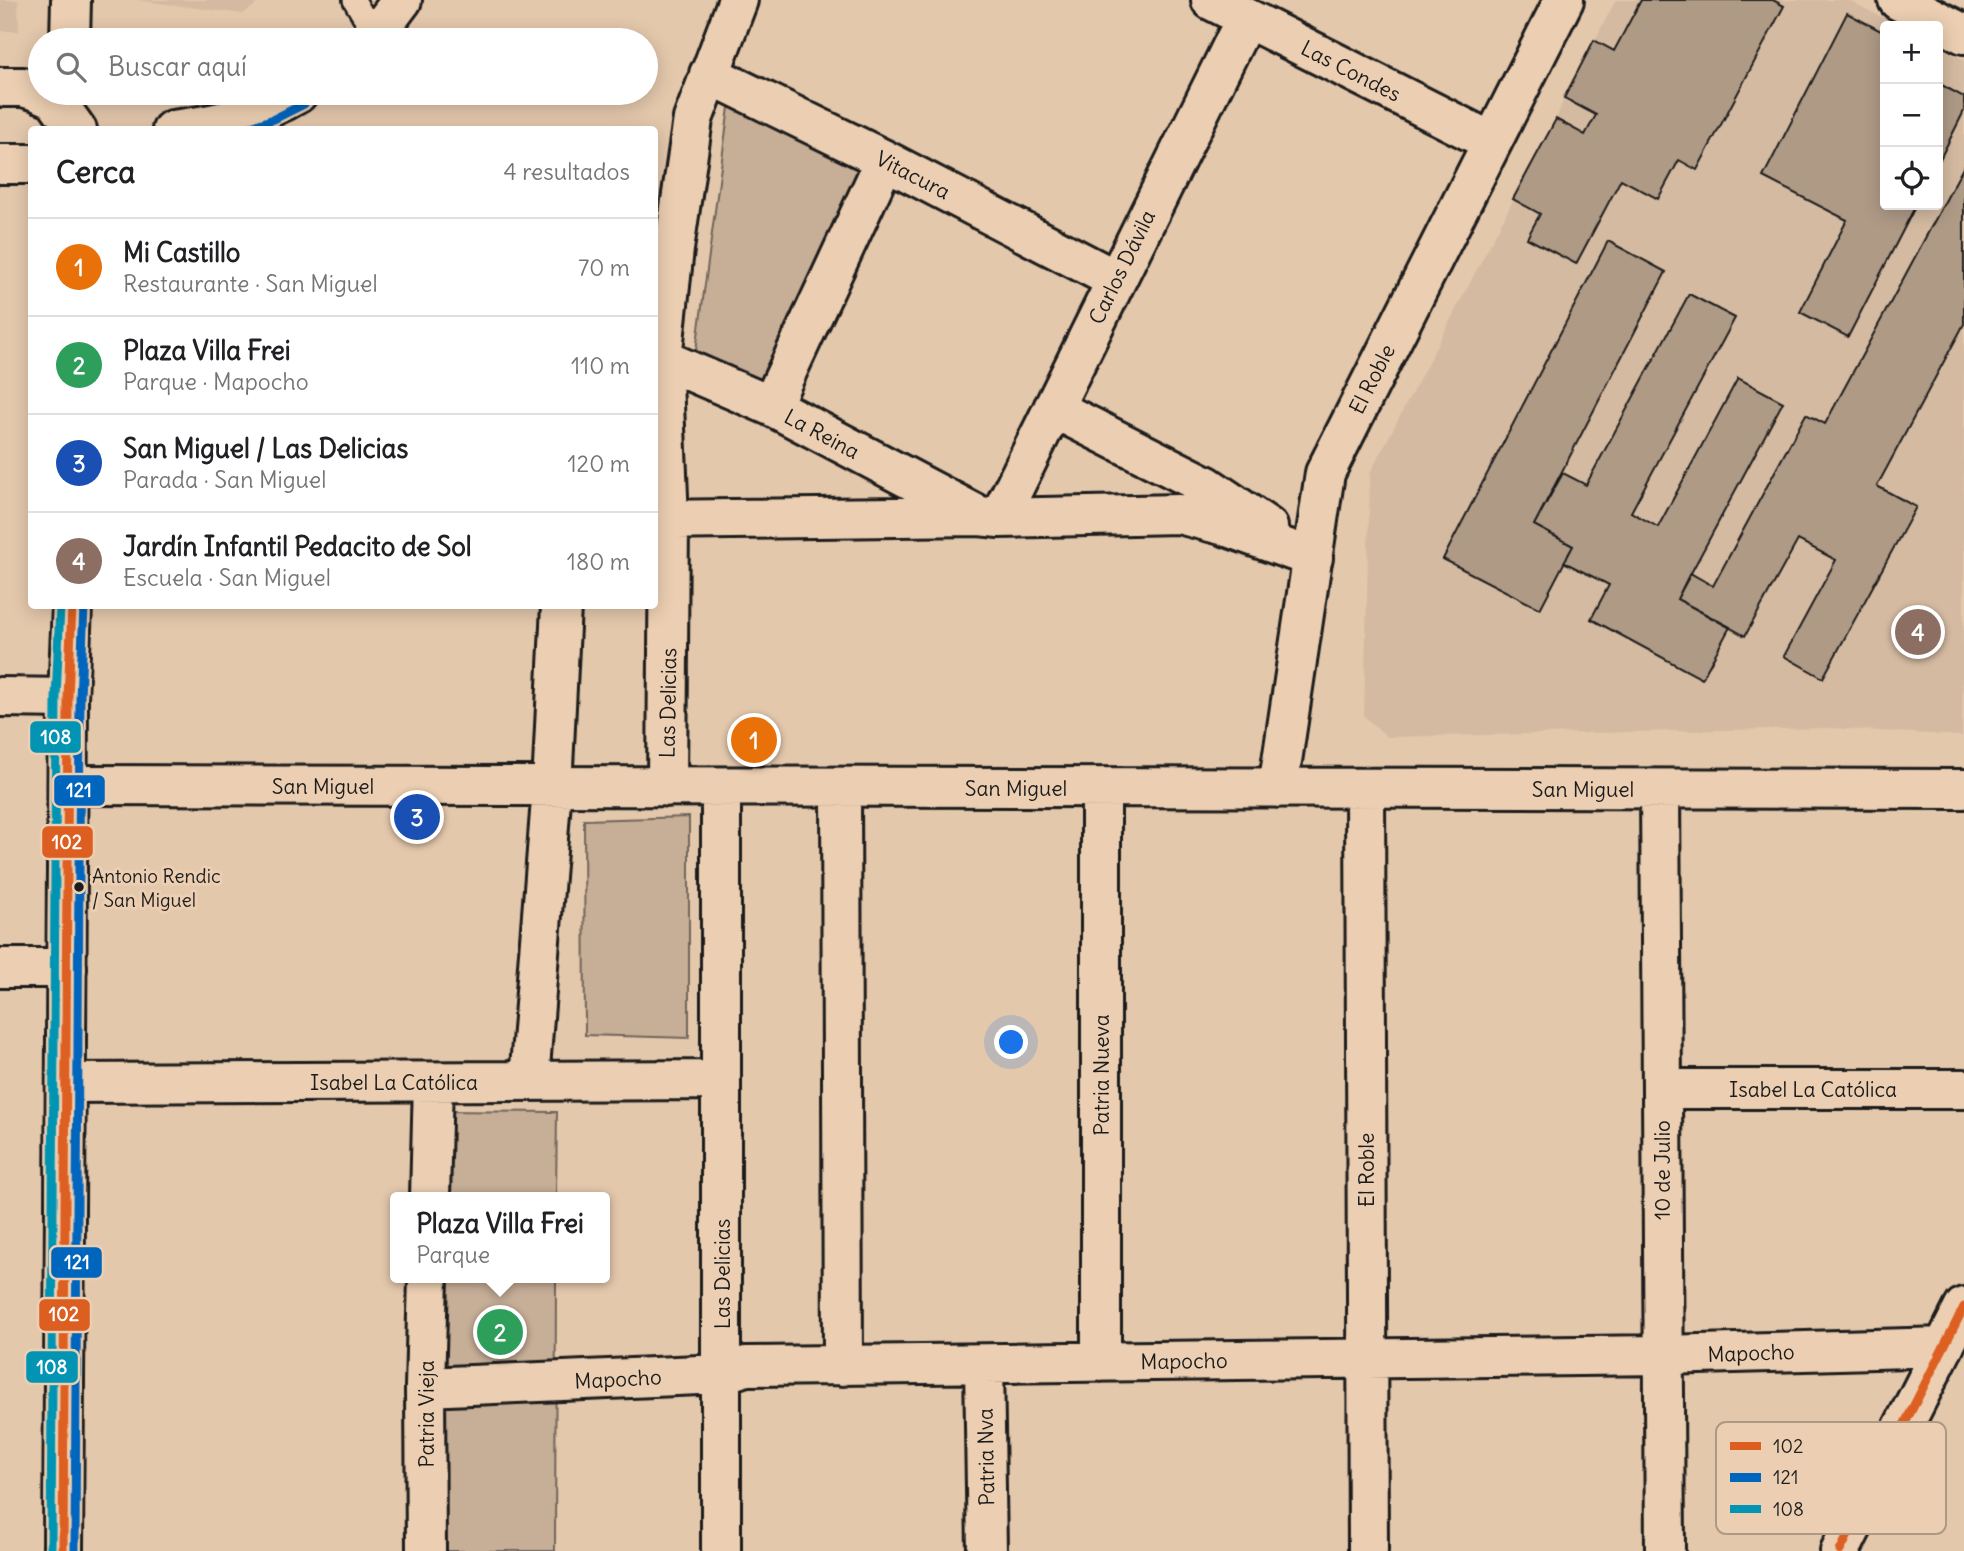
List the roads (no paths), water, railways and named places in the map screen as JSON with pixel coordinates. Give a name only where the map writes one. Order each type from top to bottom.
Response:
[{"type":"street","points":[[71,0],[71,28]]},
{"type":"street","points":[[380,28],[402,0]]},
{"type":"street","name":"Las Delicias","points":[[667,787],[662,520],[664,249],[693,119],[737,0]]},
{"type":"street","name":"Las Condes","points":[[1211,0],[1492,142]]},
{"type":"street","name":"El Roble","points":[[1278,788],[1325,473],[1564,0]]},
{"type":"street","points":[[1898,0],[1964,34]]},
{"type":"street","name":"Carlos Dávila","points":[[989,517],[1053,408],[1246,18]]},
{"type":"street","name":"Vitacura","points":[[709,74],[884,160],[1116,280]]},
{"type":"street","points":[[0,87],[28,88]]},
{"type":"street","points":[[59,105],[75,126]]},
{"type":"street","points":[[76,105],[78,126]]},
{"type":"street","points":[[196,126],[262,120],[283,105]]},
{"type":"street","points":[[771,406],[884,160]]},
{"type":"street","points":[[0,164],[28,164]]},
{"type":"street","name":"La Reina","points":[[662,359],[771,406],[989,517]]},
{"type":"street","points":[[1053,408],[1208,486],[1313,558]]},
{"type":"street","name":"La Reina","points":[[662,520],[1178,514],[1222,525],[1313,558]]},
{"type":"street","points":[[63,1551],[68,698],[72,609]]},
{"type":"street","points":[[529,1081],[552,787],[561,609]]},
{"type":"street","points":[[0,698],[68,698]]},
{"type":"street","name":"San Miguel","points":[[68,785],[1964,789]]},
{"type":"street","points":[[841,787],[843,1366]]},
{"type":"street","name":"Las Delicias","points":[[721,788],[721,1551]]},
{"type":"street","name":"Patria Nueva","points":[[1101,788],[1101,1362]]},
{"type":"street","name":"El Roble","points":[[1365,788],[1368,1551]]},
{"type":"street","name":"10 de Julio","points":[[1660,789],[1665,1551]]},
{"type":"street","points":[[0,968],[67,968]]},
{"type":"street","name":"Isabel La Católica","points":[[66,1083],[721,1080]]},
{"type":"street","points":[[430,1192],[433,1082]]},
{"type":"street","name":"Isabel La Católica","points":[[1662,1089],[1964,1089]]},
{"type":"street","name":"Patria Vieja","points":[[426,1551],[425,1387],[428,1283]]},
{"type":"street","points":[[1908,1422],[1956,1331]]},
{"type":"street","name":"Mapocho","points":[[425,1387],[722,1374],[746,1366],[1664,1355],[1956,1331]]},
{"type":"street","name":"Patria Nva","points":[[984,1364],[987,1551]]},
{"type":"street","points":[[1840,1551],[1849,1534]]},
{"type":"lane","points":[[354,0],[367,28]]},
{"type":"place","name":"Jardín Infantil Pedacito de Sol","points":[[1918,632]]},
{"type":"place","name":"Mi Castillo","points":[[754,740]]},
{"type":"place","name":"San Miguel / Las Delicias","points":[[417,817]]},
{"type":"place","name":"Antonio Rendic / San Miguel","points":[[79,887]]},
{"type":"place","name":"Plaza Villa Frei","points":[[500,1332]]}]
